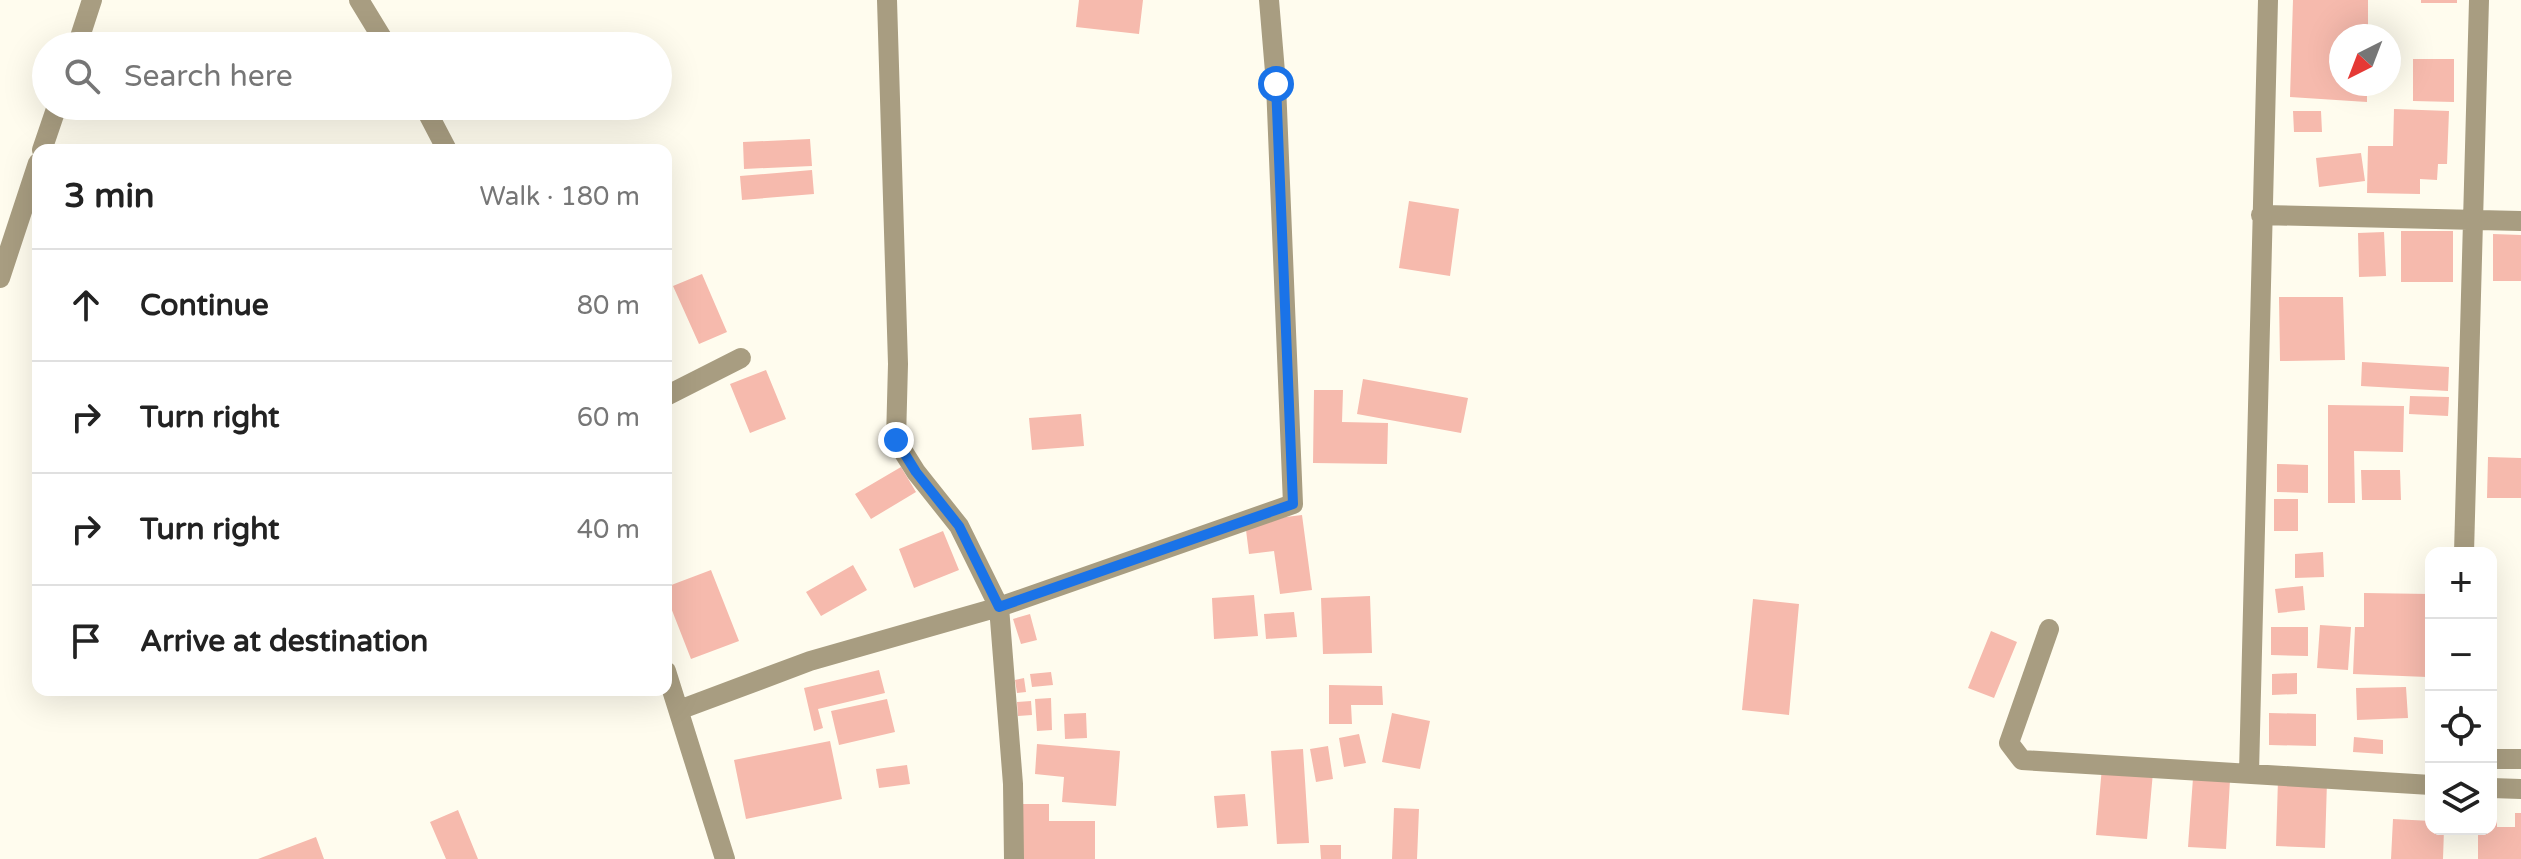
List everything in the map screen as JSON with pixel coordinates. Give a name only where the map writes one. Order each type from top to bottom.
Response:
[{"type":"street","points":[[82,32],[92,0]]},
{"type":"street","points":[[359,0],[378,32]]},
{"type":"street","points":[[887,0],[898,364],[896,440],[916,472],[959,526],[999,607],[1013,784],[1014,859]]},
{"type":"street","points":[[679,710],[810,661],[999,607],[1293,504],[1276,84],[1269,0]]},
{"type":"street","points":[[2249,773],[2268,0]]},
{"type":"street","points":[[2464,547],[2479,0]]},
{"type":"street","points":[[44,144],[52,120]]},
{"type":"street","points":[[431,120],[444,144]]},
{"type":"street","points":[[0,278],[32,181]]},
{"type":"street","points":[[2261,215],[2521,221]]},
{"type":"street","points":[[672,393],[741,358]]},
{"type":"street","points":[[2049,629],[2009,743],[2022,760],[2425,785]]},
{"type":"street","points":[[672,689],[725,859]]},
{"type":"street","points":[[2497,759],[2521,759]]},
{"type":"street","points":[[2497,788],[2521,789]]},
{"type":"building","points":[[1079,0],[1143,0],[1139,34],[1076,27]]},
{"type":"building","points":[[2293,0],[2368,0],[2368,24],[2329,24],[2329,96],[2367,96],[2367,102],[2290,97]]},
{"type":"building","points":[[2421,0],[2457,0],[2457,3],[2421,3]]},
{"type":"building","points":[[2413,59],[2454,59],[2454,102],[2413,101]]},
{"type":"building","points":[[2394,109],[2449,111],[2447,164],[2438,164],[2437,180],[2420,179],[2420,194],[2367,193],[2368,146],[2393,146]]},
{"type":"building","points":[[2293,111],[2321,111],[2322,132],[2294,132]]},
{"type":"building","points":[[810,139],[812,166],[744,169],[743,142]]},
{"type":"building","points":[[2361,153],[2365,181],[2319,187],[2316,158]]},
{"type":"building","points":[[812,170],[814,194],[742,200],[740,176]]},
{"type":"building","points":[[1409,201],[1459,209],[1450,276],[1399,268]]},
{"type":"building","points":[[2401,231],[2453,231],[2453,282],[2401,282]]},
{"type":"building","points":[[2384,232],[2386,276],[2359,277],[2358,233]]},
{"type":"building","points":[[2493,234],[2521,235],[2521,281],[2493,281]]},
{"type":"building","points":[[702,274],[727,332],[699,344],[673,286]]},
{"type":"building","points":[[2279,297],[2343,297],[2345,360],[2280,361]]},
{"type":"building","points":[[2362,362],[2449,367],[2448,391],[2361,386]]},
{"type":"building","points":[[766,370],[786,419],[750,433],[730,384]]},
{"type":"building","points":[[1363,379],[1468,398],[1461,433],[1357,414]]},
{"type":"building","points":[[1314,390],[1343,390],[1342,422],[1388,423],[1387,464],[1313,463]]},
{"type":"building","points":[[2410,396],[2449,397],[2448,416],[2409,414]]},
{"type":"building","points":[[2328,405],[2404,406],[2403,452],[2354,451],[2355,503],[2328,503]]},
{"type":"building","points":[[1081,414],[1084,446],[1032,450],[1029,418]]},
{"type":"building","points":[[2488,457],[2521,458],[2521,498],[2487,498]]},
{"type":"building","points":[[2277,464],[2308,465],[2308,493],[2277,492]]},
{"type":"building","points":[[901,467],[916,492],[871,519],[855,494]]},
{"type":"building","points":[[2361,470],[2400,470],[2401,500],[2362,500]]},
{"type":"building","points":[[2274,499],[2298,499],[2298,531],[2274,531]]},
{"type":"building","points":[[1302,515],[1312,590],[1280,594],[1274,551],[1249,554],[1245,522]]},
{"type":"building","points":[[943,531],[959,570],[914,588],[899,549]]},
{"type":"building","points":[[2323,552],[2324,577],[2295,578],[2295,554]]},
{"type":"building","points":[[853,565],[867,590],[821,616],[806,592]]},
{"type":"building","points":[[711,570],[739,641],[691,659],[672,610],[672,585]]},
{"type":"building","points":[[2303,586],[2305,610],[2278,613],[2275,589]]},
{"type":"building","points":[[2364,593],[2425,594],[2425,677],[2353,674],[2355,627],[2364,627]]},
{"type":"building","points":[[1254,595],[1258,636],[1214,639],[1212,598]]},
{"type":"building","points":[[1370,596],[1372,653],[1323,654],[1321,598]]},
{"type":"building","points":[[1753,599],[1799,604],[1789,715],[1742,710]]},
{"type":"building","points":[[1294,612],[1297,637],[1266,639],[1264,614]]},
{"type":"building","points":[[1030,614],[1037,640],[1021,644],[1013,619]]},
{"type":"building","points":[[2320,625],[2351,627],[2348,670],[2317,668]]},
{"type":"building","points":[[2271,627],[2308,627],[2308,656],[2271,655]]},
{"type":"building","points":[[1991,631],[2017,642],[1994,698],[1968,688]]},
{"type":"building","points":[[879,670],[885,693],[818,709],[823,728],[814,731],[804,688]]},
{"type":"building","points":[[1051,672],[1053,685],[1032,687],[1030,674]]},
{"type":"building","points":[[2297,673],[2297,694],[2272,695],[2272,674]]},
{"type":"building","points":[[1024,678],[1026,692],[1017,693],[1015,680]]},
{"type":"building","points":[[1329,685],[1382,686],[1383,705],[1351,705],[1352,724],[1329,724]]},
{"type":"building","points":[[2406,687],[2408,718],[2357,720],[2356,688]]},
{"type":"building","points":[[1051,698],[1052,730],[1037,731],[1035,699]]},
{"type":"building","points":[[887,699],[895,732],[839,745],[831,711]]},
{"type":"building","points":[[1031,701],[1032,715],[1018,716],[1017,702]]},
{"type":"building","points":[[1086,713],[1087,738],[1065,739],[1064,714]]},
{"type":"building","points":[[1392,713],[1430,721],[1420,769],[1382,762]]},
{"type":"building","points":[[2269,713],[2316,714],[2316,746],[2269,745]]},
{"type":"building","points":[[1359,734],[1366,763],[1344,767],[1339,738]]},
{"type":"building","points":[[2354,737],[2383,740],[2383,754],[2353,752]]},
{"type":"building","points":[[830,741],[842,799],[746,819],[734,760]]},
{"type":"building","points":[[1037,744],[1120,751],[1116,806],[1062,802],[1064,777],[1035,774]]},
{"type":"building","points":[[1328,746],[1333,779],[1316,782],[1310,749]]},
{"type":"building","points":[[1303,749],[1309,843],[1277,844],[1271,751]]},
{"type":"building","points":[[907,765],[910,784],[879,788],[876,769]]},
{"type":"building","points":[[2102,767],[2153,772],[2147,839],[2096,835]]},
{"type":"building","points":[[2193,778],[2230,780],[2226,849],[2188,847]]},
{"type":"building","points":[[2278,779],[2327,781],[2325,848],[2276,846]]},
{"type":"building","points":[[1245,794],[1248,826],[1217,828],[1214,796]]},
{"type":"building","points":[[1022,804],[1049,804],[1049,821],[1095,821],[1095,859],[1022,859]]},
{"type":"building","points":[[1394,808],[1419,809],[1417,859],[1392,859]]},
{"type":"building","points":[[458,810],[478,859],[446,859],[430,822]]},
{"type":"building","points":[[2515,813],[2521,813],[2521,859],[2478,859],[2478,835],[2497,835],[2497,827],[2515,827]]},
{"type":"building","points":[[2393,819],[2425,821],[2425,835],[2444,835],[2443,859],[2391,859]]},
{"type":"building","points":[[316,837],[324,859],[258,859]]},
{"type":"building","points":[[1320,845],[1341,845],[1341,859],[1321,859]]},
{"type":"route","points":[[896,440],[916,472],[959,526],[999,607],[1293,504],[1276,84]]}]
